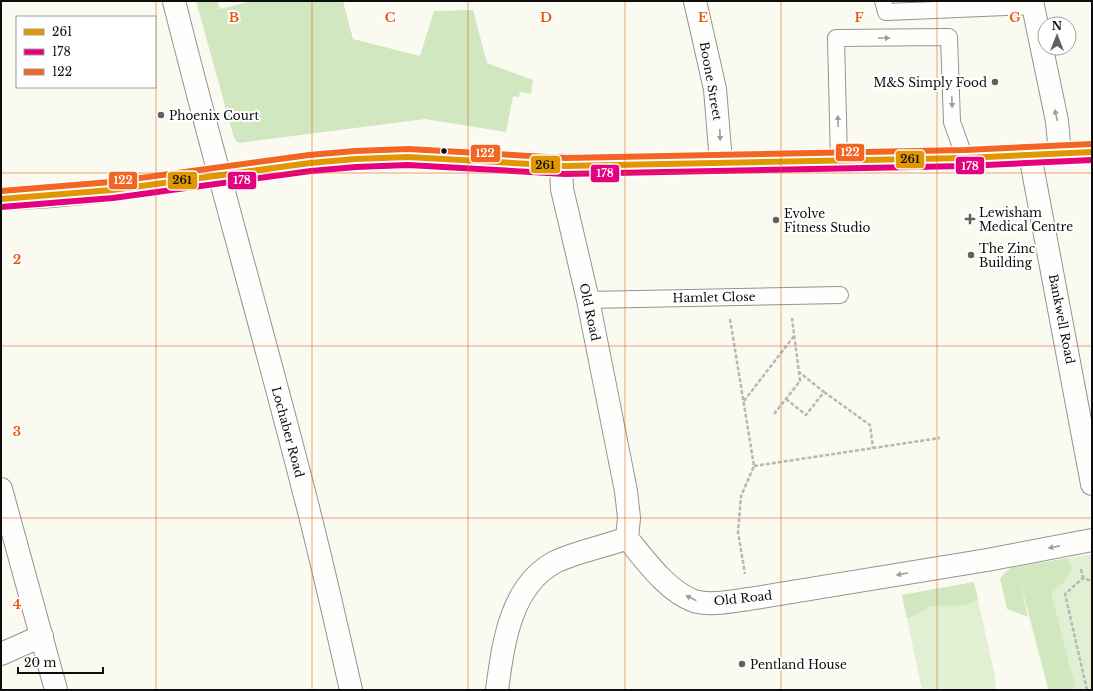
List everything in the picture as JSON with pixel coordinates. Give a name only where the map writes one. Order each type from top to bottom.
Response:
[{"type":"highway","points":[[1,199],[112,190],[318,162],[408,157],[561,165],[964,158],[1092,152]]},
{"type":"street","name":"Lochaber Road","points":[[174,1],[305,493],[351,690]]},
{"type":"street","name":"Boone Street","points":[[695,1],[715,89],[720,128],[721,162]]},
{"type":"street","points":[[1032,3],[1057,121],[1060,154]]},
{"type":"street","name":"Bankwell Road","points":[[1030,155],[1092,484]]},
{"type":"street","name":"Old Road","points":[[561,165],[562,189],[588,300],[626,491],[629,518],[628,538],[649,566],[669,586],[694,601],[718,603],[987,560],[1092,540]]},
{"type":"street","points":[[1,488],[56,690]]},
{"type":"street","points":[[497,690],[502,652],[514,609],[530,584],[541,572],[555,563],[573,555],[628,538]]},
{"type":"street","points":[[1,654],[42,636]]},
{"type":"lane","points":[[883,1],[886,12],[1032,3]]},
{"type":"lane","points":[[839,160],[836,38],[949,37],[952,122],[964,158]]},
{"type":"lane","name":"Hamlet Close","points":[[588,300],[726,296],[840,295]]},
{"type":"path","points":[[726,296],[754,466],[742,496],[738,532],[749,599]]},
{"type":"path","points":[[774,414],[800,381],[792,317]]},
{"type":"path","points":[[744,401],[794,336]]},
{"type":"path","points":[[799,372],[870,425],[872,448]]},
{"type":"path","points":[[786,399],[806,415],[824,392]]},
{"type":"path","points":[[754,466],[940,438]]},
{"type":"path","points":[[1087,690],[1065,594],[1083,578],[1092,581]]},
{"type":"green space","points":[[196,1],[218,1],[220,9],[252,1],[343,1],[353,39],[420,56],[434,11],[473,10],[487,63],[533,80],[531,94],[520,92],[519,97],[513,96],[506,132],[425,119],[238,143],[234,138]]},
{"type":"green space","points":[[1092,554],[1092,690],[1048,690],[1016,567]]},
{"type":"green space","points":[[1068,558],[1072,570],[1064,582],[1051,593],[1076,690],[1049,690],[1018,572],[1028,617],[1007,609],[1000,578],[1010,568]]},
{"type":"green space","points":[[974,582],[994,672],[996,690],[922,690],[902,595]]},
{"type":"green space","points":[[974,582],[978,599],[966,605],[931,606],[912,617],[907,618],[902,595]]},
{"type":"transit line","name":"122","points":[[1,191],[111,182],[309,155],[355,151],[408,149],[565,158],[965,150],[1092,144]]},
{"type":"transit line","name":"261","points":[[1,199],[112,190],[310,163],[355,159],[408,157],[565,166],[965,158],[1092,152]]},
{"type":"transit line","name":"178","points":[[1,207],[113,198],[311,171],[356,167],[408,165],[565,174],[965,166],[1092,160]]},
{"type":"place","name":"M&S Simply Food","points":[[995,82]]},
{"type":"place","name":"Phoenix Court","points":[[161,115]]},
{"type":"place","name":"Lewisham Medical Centre","points":[[970,219]]},
{"type":"place","name":"Evolve Fitness Studio","points":[[776,220]]},
{"type":"place","name":"The Zinc Building","points":[[971,255]]},
{"type":"place","name":"Pentland House","points":[[742,664]]}]
